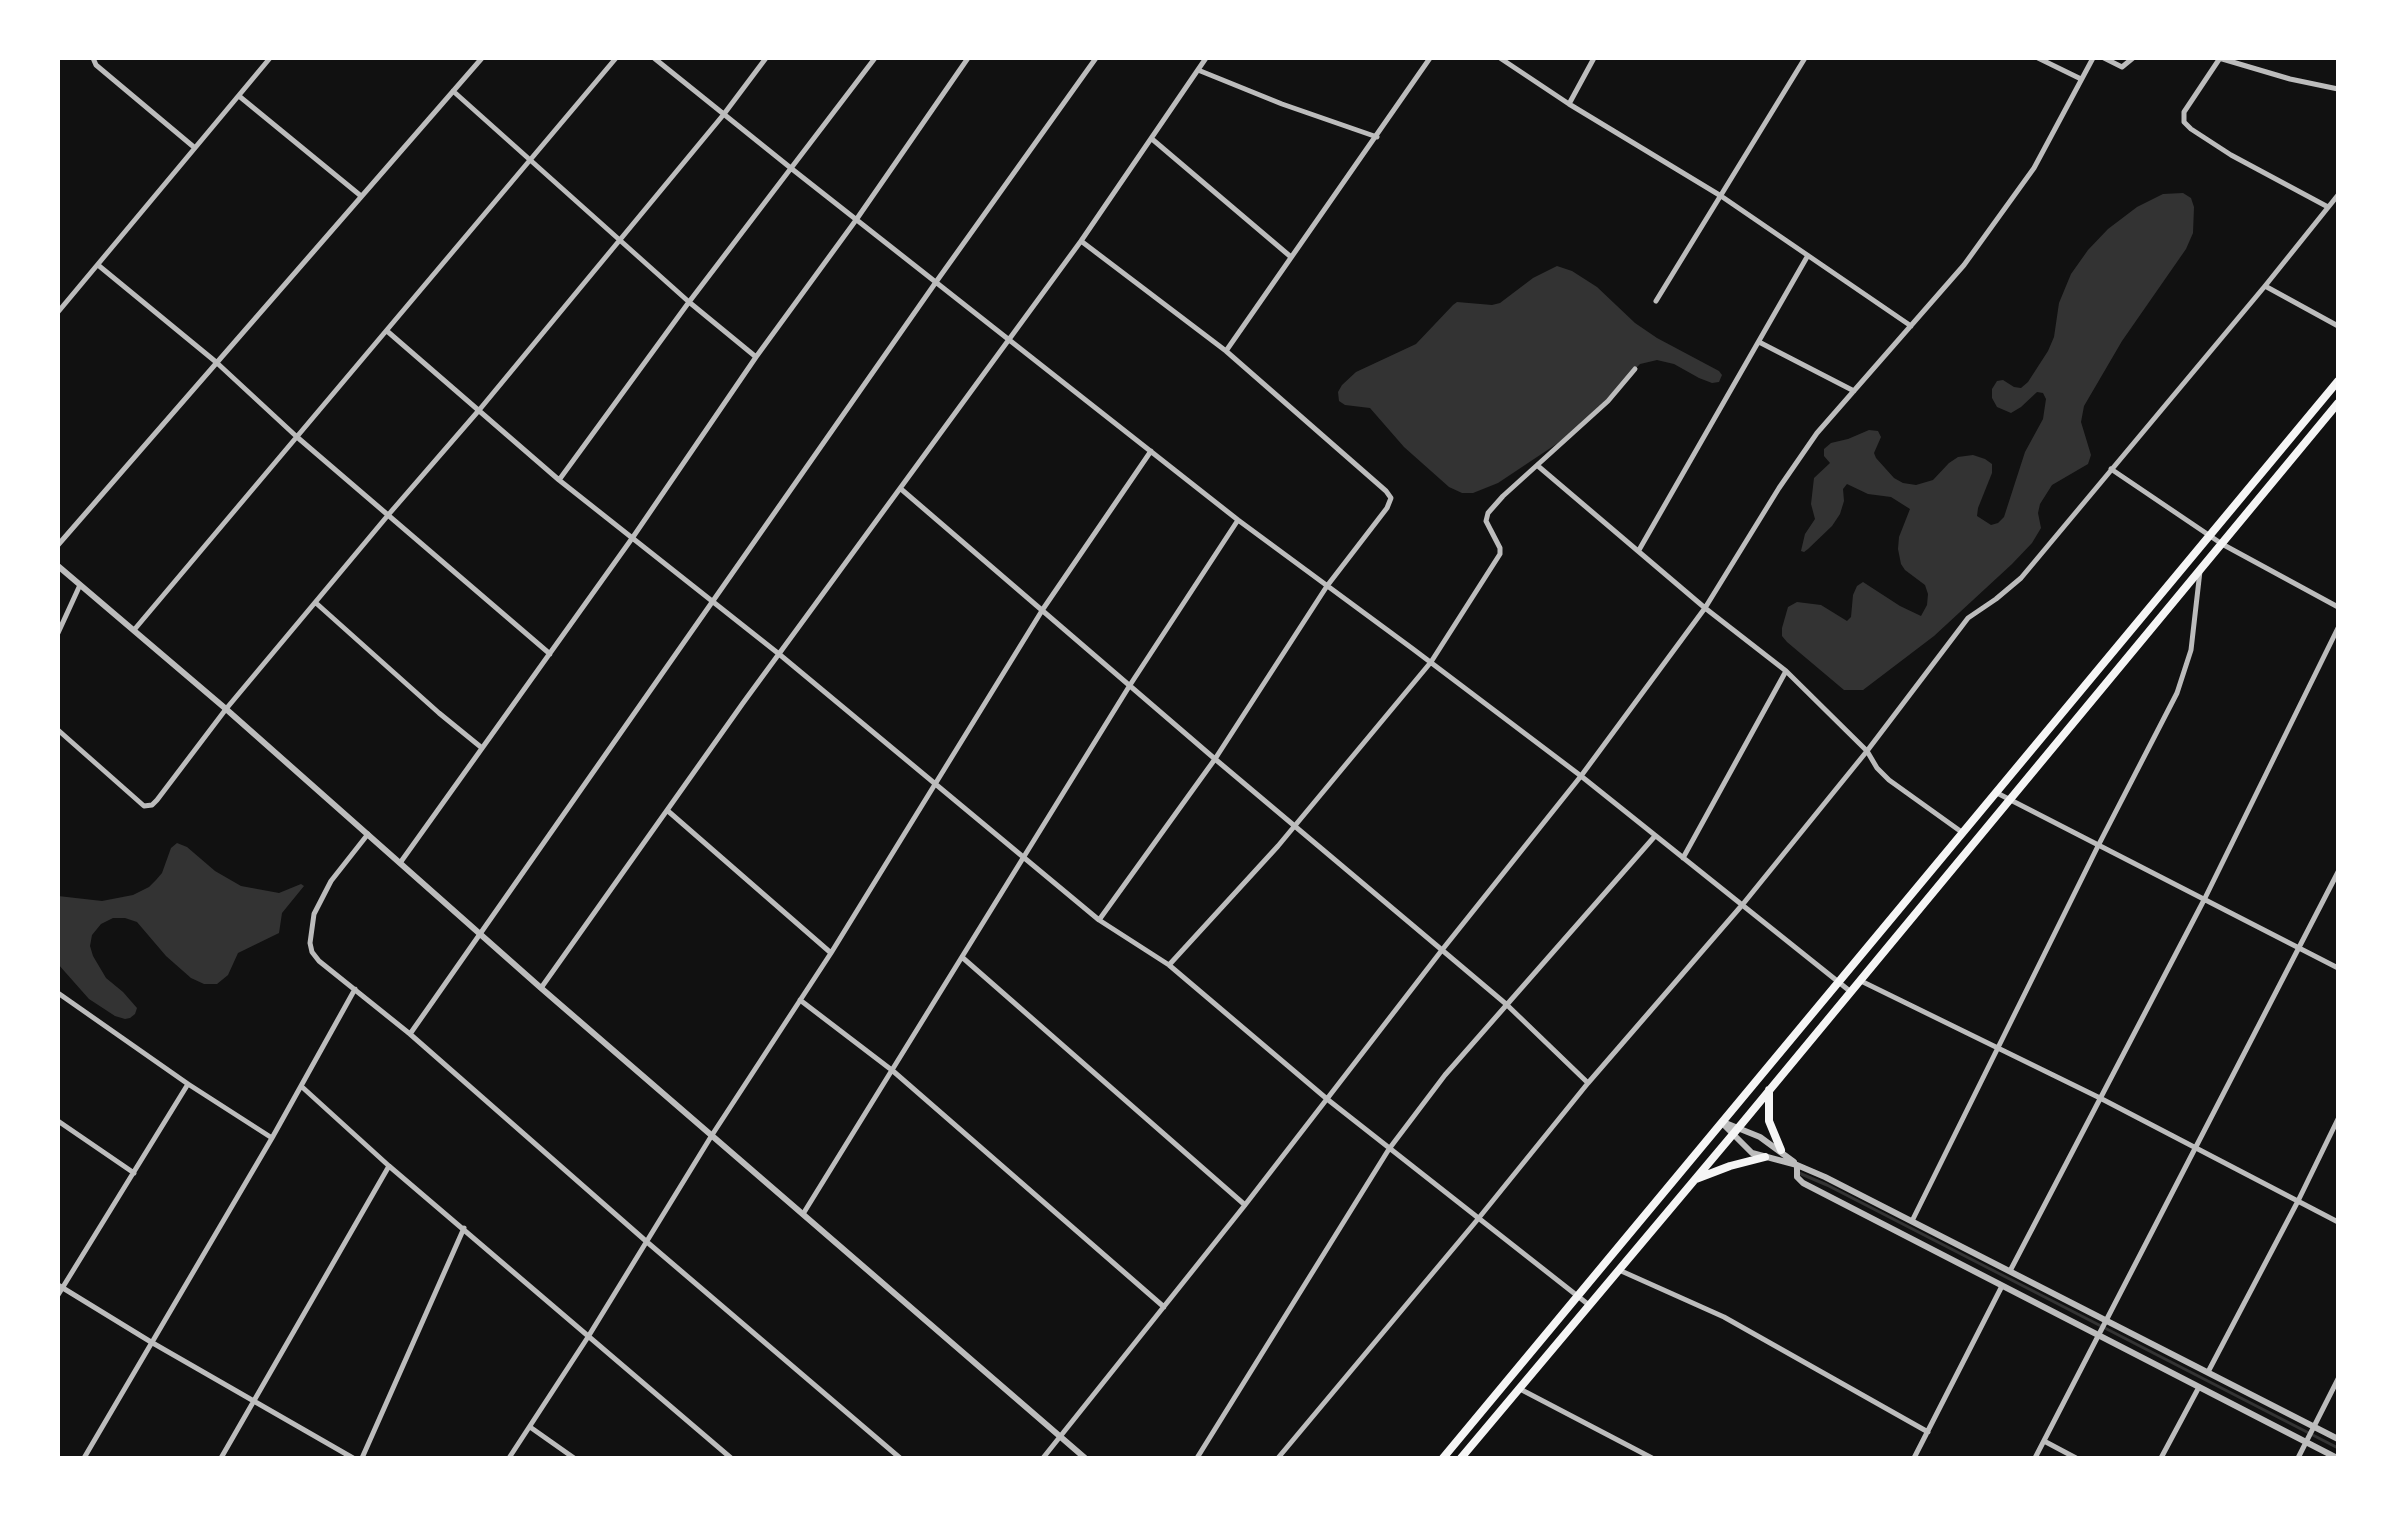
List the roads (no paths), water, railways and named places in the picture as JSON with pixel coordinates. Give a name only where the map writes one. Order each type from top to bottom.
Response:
[{"type":"highway","points":[[1443,1458],[2338,381]]},
{"type":"highway","points":[[1461,1458],[1736,1131],[2338,403]]},
{"type":"highway","points":[[1769,1090],[1769,1121],[1781,1150]]},
{"type":"highway","points":[[1695,1179],[1765,1157]]},
{"type":"street","points":[[93,58],[96,65],[195,148]]},
{"type":"street","points":[[58,312],[270,58]]},
{"type":"street","points":[[58,545],[482,58]]},
{"type":"street","points":[[134,630],[616,58]]},
{"type":"street","points":[[654,58],[1238,520],[1581,776],[1851,992]]},
{"type":"street","points":[[58,730],[144,806],[150,806],[157,800],[226,709],[480,409],[724,114],[766,58]]},
{"type":"street","points":[[559,480],[689,302],[875,58]]},
{"type":"street","points":[[400,863],[633,537],[968,58]]},
{"type":"street","points":[[410,1034],[1096,58]]},
{"type":"street","points":[[541,988],[779,654],[1081,241],[1206,58]]},
{"type":"street","points":[[1226,351],[1430,58]]},
{"type":"street","points":[[1500,58],[1569,104],[1721,196],[1911,326]]},
{"type":"street","points":[[1569,104],[1594,58]]},
{"type":"street","points":[[1656,301],[1805,58]]},
{"type":"street","points":[[2038,58],[2081,79]]},
{"type":"street","points":[[1043,1458],[1581,776],[1705,608],[1817,433],[1964,265],[2034,168],[2093,58]]},
{"type":"street","points":[[2104,58],[2122,67],[2133,58]]},
{"type":"street","points":[[2328,207],[2231,155],[2191,129],[2184,122],[2184,112],[2219,58],[2290,79],[2338,89]]},
{"type":"street","points":[[1198,70],[1377,137]]},
{"type":"street","points":[[453,91],[689,302],[756,357]]},
{"type":"street","points":[[239,96],[361,196]]},
{"type":"street","points":[[1152,139],[1291,257]]},
{"type":"street","points":[[1278,1458],[1588,1083],[1743,904],[1867,751],[1968,618],[2021,578],[2338,195]]},
{"type":"street","points":[[1081,241],[1226,351],[1391,498],[1387,508],[1327,586],[1215,759],[1099,920]]},
{"type":"street","points":[[1639,550],[1807,257]]},
{"type":"street","points":[[98,265],[216,362],[297,437],[550,654]]},
{"type":"street","points":[[2265,286],[2338,326]]},
{"type":"street","points":[[387,331],[559,480],[714,601],[1099,920],[1169,965],[1327,1099],[1589,1305]]},
{"type":"street","points":[[1759,342],[1855,391]]},
{"type":"street","points":[[1169,965],[1295,825],[1431,662],[1500,554],[1486,521],[1488,513],[1608,401],[1635,369]]},
{"type":"street","points":[[509,1458],[588,1337],[712,1135],[831,953],[1043,609],[1151,451]]},
{"type":"street","points":[[1538,466],[1705,608],[1786,671],[1867,751],[1889,780],[1963,833]]},
{"type":"street","points":[[2111,469],[2222,544],[2338,607]]},
{"type":"street","points":[[901,489],[1506,1004],[1588,1083]]},
{"type":"street","points":[[803,1214],[1130,685],[1238,520]]},
{"type":"street","points":[[58,566],[1085,1458]]},
{"type":"street","points":[[1912,1221],[2177,693],[2191,650],[2200,570]]},
{"type":"street","points":[[58,633],[80,585]]},
{"type":"street","points":[[316,603],[482,748]]},
{"type":"street","points":[[2010,1271],[2204,900],[2338,628]]},
{"type":"street","points":[[1683,858],[1786,671]]},
{"type":"street","points":[[1997,793],[2338,968]]},
{"type":"street","points":[[668,811],[831,953]]},
{"type":"street","points":[[368,834],[331,881],[314,914],[312,952],[319,961],[410,1034],[900,1458]]},
{"type":"street","points":[[1197,1458],[1389,1149],[1445,1075],[1655,836]]},
{"type":"street","points":[[2035,1458],[2338,872]]},
{"type":"street","points":[[963,958],[1245,1205]]},
{"type":"street","points":[[1860,981],[2100,1098],[2338,1222]]},
{"type":"street","points":[[84,1458],[272,1138],[355,989]]},
{"type":"street","points":[[58,993],[188,1084],[272,1138]]},
{"type":"street","points":[[800,1000],[893,1071],[1164,1307]]},
{"type":"street","points":[[58,1295],[60,1287],[188,1084]]},
{"type":"street","points":[[301,1086],[389,1166],[731,1458]]},
{"type":"street","points":[[2208,1372],[2338,1119]]},
{"type":"street","points":[[58,1121],[134,1173]]},
{"type":"street","points":[[1723,1123],[1781,1150],[1797,1165],[1797,1177],[1803,1183],[2337,1458]]},
{"type":"street","points":[[1736,1131],[1747,1150],[1797,1165],[1912,1221],[2338,1439]]},
{"type":"street","points":[[221,1458],[389,1166]]},
{"type":"street","points":[[362,1458],[464,1228]]},
{"type":"street","points":[[1618,1270],[1734,1322],[1928,1432]]},
{"type":"street","points":[[1914,1458],[2002,1286]]},
{"type":"street","points":[[60,1287],[353,1458]]},
{"type":"street","points":[[2298,1458],[2338,1379]]},
{"type":"street","points":[[2161,1458],[2199,1387]]},
{"type":"street","points":[[1519,1389],[1652,1458]]},
{"type":"street","points":[[530,1427],[574,1458]]},
{"type":"street","points":[[2044,1441],[2076,1458]]},
{"type":"waterway","points":[[1799,1173],[2338,1448]]}]
